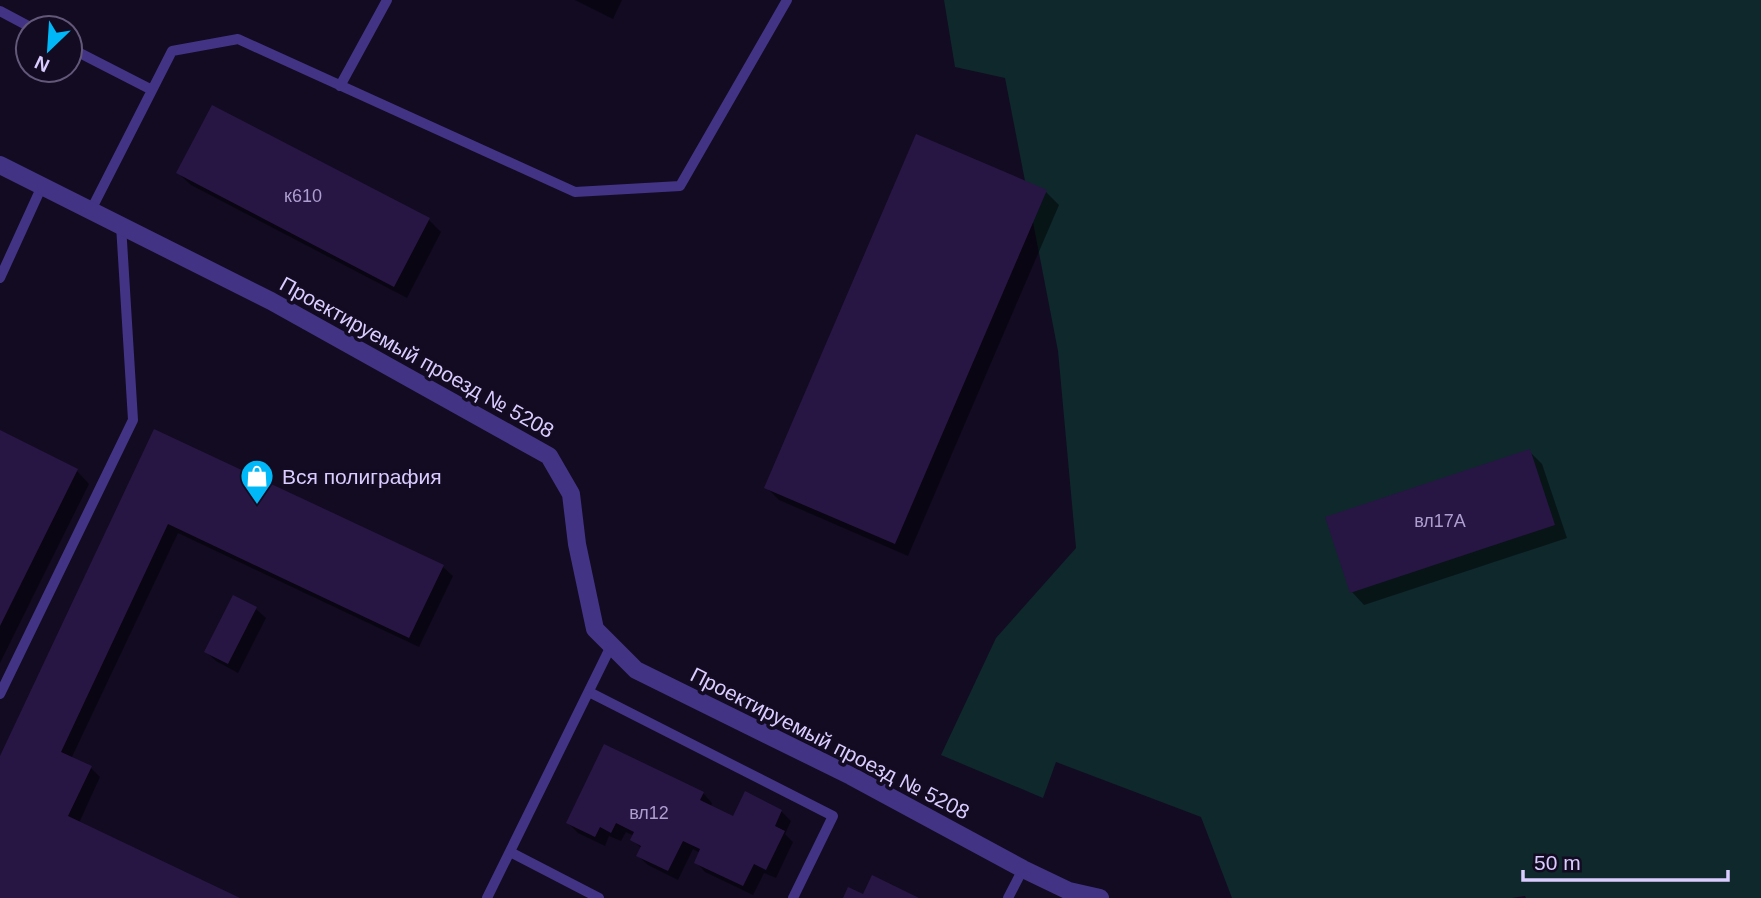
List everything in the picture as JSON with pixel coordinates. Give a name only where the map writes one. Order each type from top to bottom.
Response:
[{"type":"street","name":"Проектируемый проезд № 5208","points":[[0,165],[271,301],[549,456],[571,495],[577,544],[595,629],[636,670],[851,776],[1023,869],[1069,891],[1100,898]]},
{"type":"lane","points":[[340,86],[387,0]]},
{"type":"lane","points":[[91,210],[172,51],[238,39],[575,192],[680,186],[787,0]]},
{"type":"lane","points":[[84,55],[152,90]]},
{"type":"lane","points":[[0,278],[42,186]]},
{"type":"lane","points":[[0,694],[133,420],[121,225]]},
{"type":"lane","points":[[487,898],[611,646]]},
{"type":"lane","points":[[589,692],[833,816],[793,898]]},
{"type":"lane","points":[[510,852],[599,898]]},
{"type":"lane","points":[[1009,898],[1023,869]]},
{"type":"green space","points":[[944,0],[1761,0],[1761,898],[1232,898],[1201,817],[1056,762],[1043,798],[941,755],[996,638],[1076,548],[1058,351],[1005,78],[955,67]]},
{"type":"building","points":[[212,105],[430,218],[394,287],[176,173]]},
{"type":"building","points":[[916,134],[1047,190],[895,544],[764,488]]},
{"type":"building","points":[[154,429],[444,565],[409,638],[168,524],[61,752],[92,766],[68,816],[240,898],[0,898],[0,756]]},
{"type":"building","points":[[0,430],[78,469],[0,626]]},
{"type":"building","points":[[1530,449],[1555,525],[1350,593],[1325,517]]},
{"type":"building","points":[[233,595],[257,607],[228,664],[204,652]]},
{"type":"building","points":[[604,744],[704,792],[700,800],[733,816],[745,791],[782,810],[775,826],[785,831],[766,870],[754,864],[743,886],[694,863],[700,849],[683,841],[668,871],[636,856],[641,846],[630,840],[634,832],[616,823],[611,833],[600,827],[595,837],[566,823]]},
{"type":"building","points":[[872,875],[919,898],[843,898],[848,887],[863,894]]},
{"type":"place","name":"Вся полиграфия","points":[[257,506]]}]
